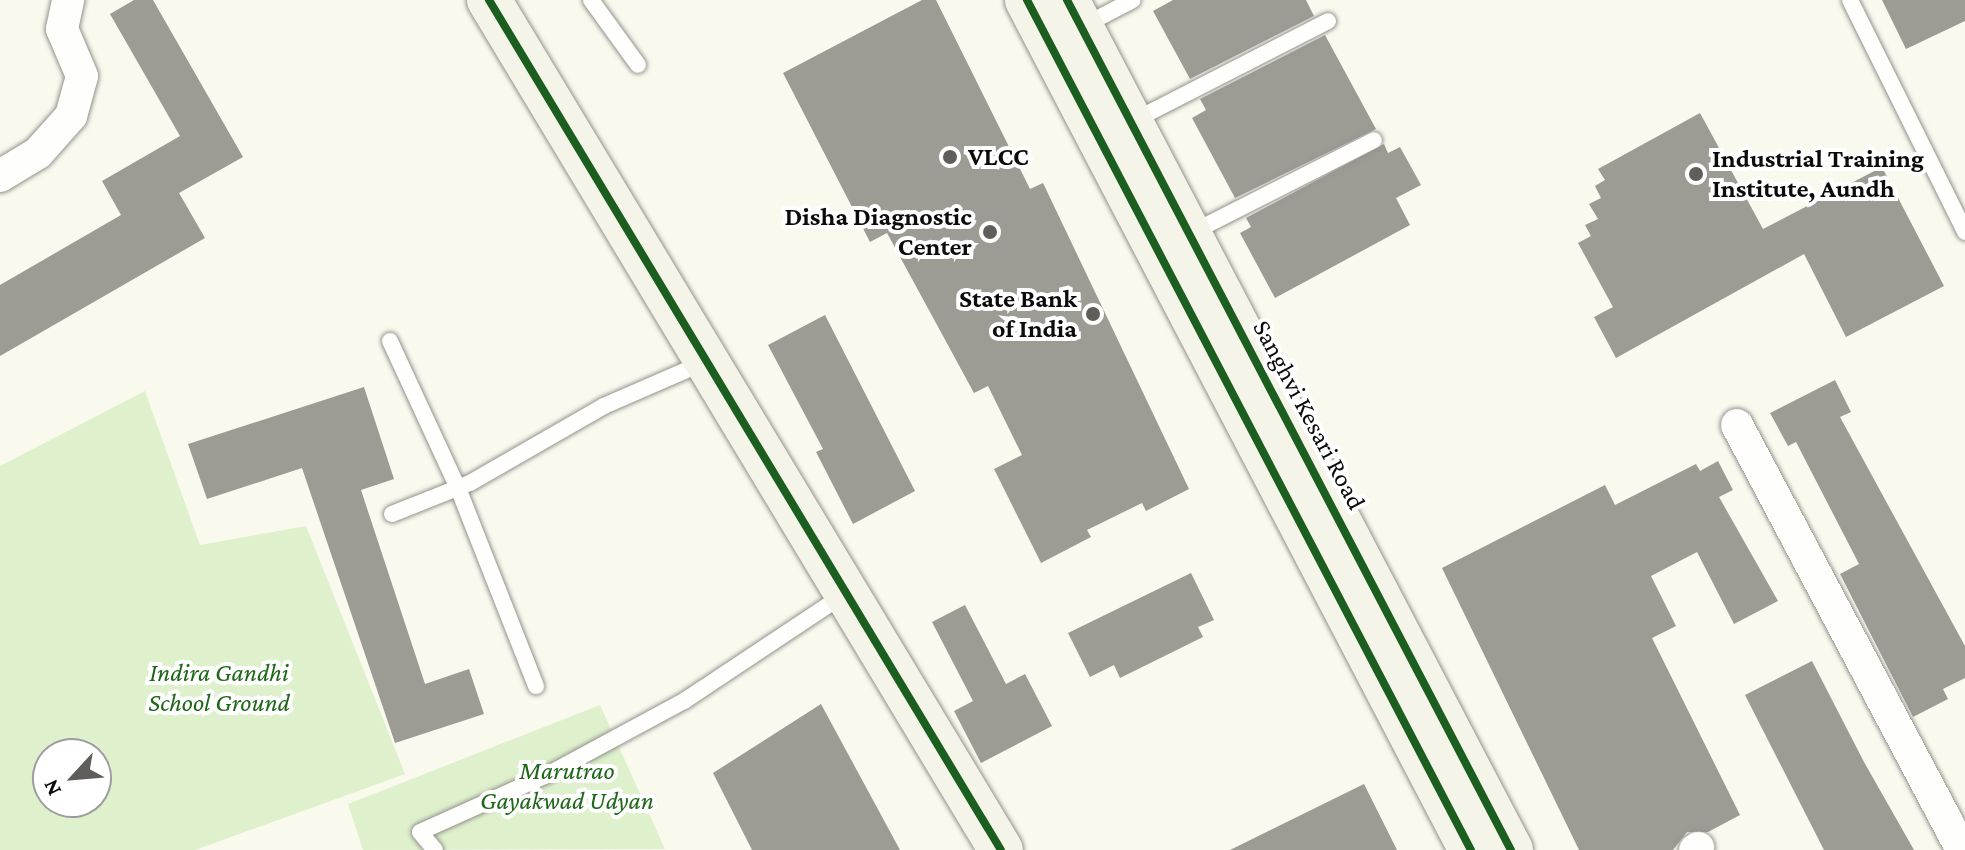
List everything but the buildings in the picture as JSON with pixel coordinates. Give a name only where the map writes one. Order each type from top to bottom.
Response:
[{"type":"main road","points":[[489,0],[1001,850]]},
{"type":"main road","points":[[1027,0],[1463,848]]},
{"type":"main road","name":"Sanghvi Kesari Road","points":[[1075,14],[1511,850]]},
{"type":"street","points":[[0,176],[38,153],[71,116],[82,76],[62,29],[68,0]]},
{"type":"street","points":[[1737,425],[1962,850]]},
{"type":"lane","points":[[591,0],[638,65]]},
{"type":"lane","points":[[1075,14],[1133,0]]},
{"type":"lane","points":[[1850,0],[1965,232]]},
{"type":"lane","points":[[1132,121],[1328,21]]},
{"type":"lane","points":[[1191,233],[1374,140]]},
{"type":"lane","points":[[390,341],[458,488],[536,686]]},
{"type":"lane","points":[[392,514],[458,488],[604,406],[707,362]]},
{"type":"lane","points":[[435,850],[420,832],[547,775],[684,701],[847,594]]},
{"type":"green space","name":"Indira Gandhi School Ground","points":[[145,391],[200,545],[306,526],[405,774],[195,850],[0,850],[0,466]]},
{"type":"green space","name":"Marutrao Gayakwad Udyan","points":[[600,705],[665,849],[363,850],[348,804]]},
{"type":"cycle path","points":[[489,0],[1001,850]]},
{"type":"cycle path","points":[[1027,0],[1471,850]]},
{"type":"cycle path","points":[[1067,0],[1511,850]]},
{"type":"place","name":"VLCC","points":[[950,157]]},
{"type":"place","name":"Industrial Training Institute, Aundh","points":[[1696,174]]},
{"type":"place","name":"Disha Diagnostic Center","points":[[990,232]]},
{"type":"place","name":"State Bank of India","points":[[1093,314]]}]
